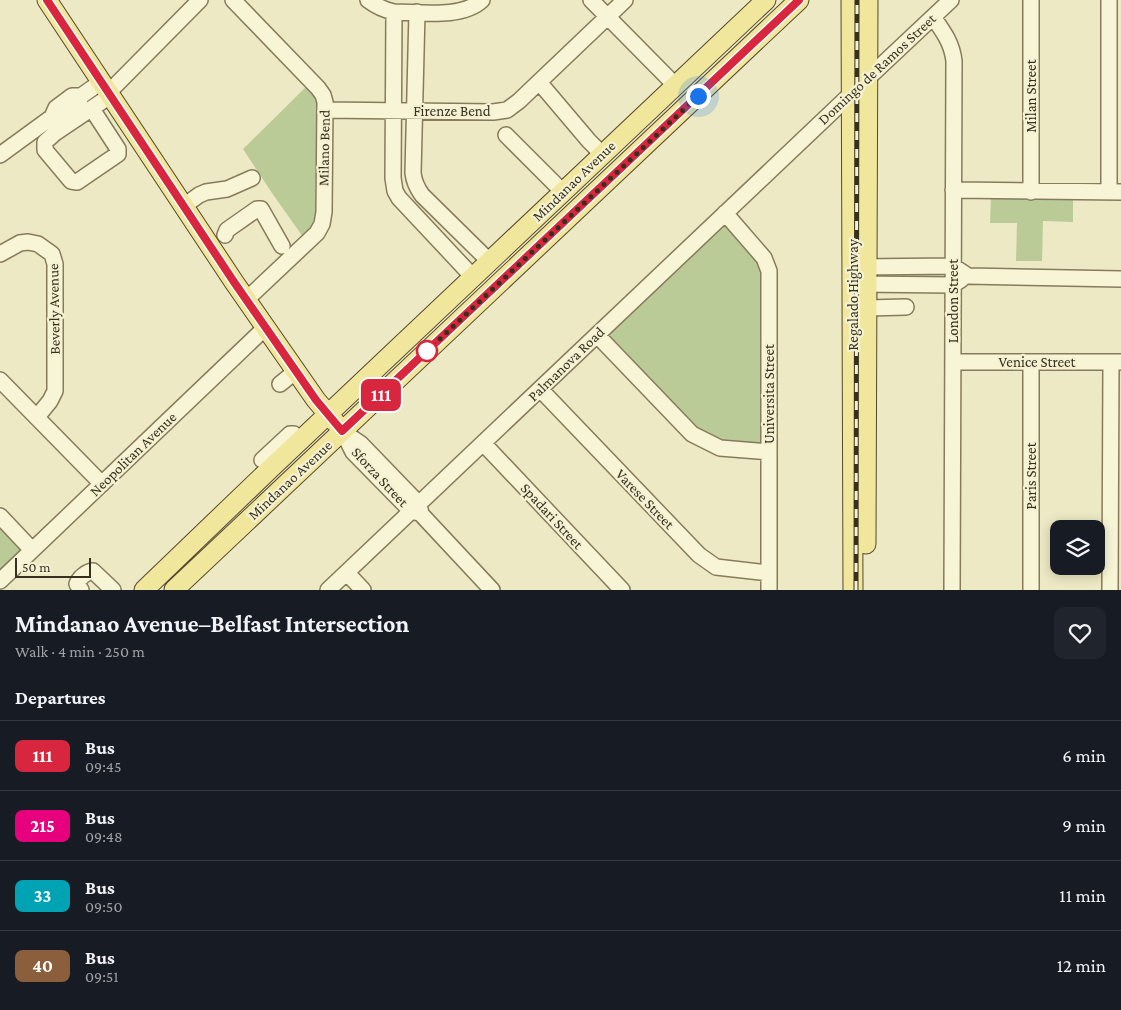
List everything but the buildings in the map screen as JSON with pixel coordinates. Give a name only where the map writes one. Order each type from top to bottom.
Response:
[{"type":"main road","points":[[47,0],[246,299],[316,400],[342,431]]},
{"type":"main road","name":"Mindanao Avenue","points":[[144,590],[264,462],[300,440],[766,0]]},
{"type":"main road","name":"Mindanao Avenue","points":[[175,590],[799,0]]},
{"type":"main road","name":"Regalado Highway","points":[[851,0],[852,93],[868,275],[853,590]]},
{"type":"main road","name":"Regalado Highway","points":[[866,590],[868,0]]},
{"type":"street","points":[[92,109],[118,149],[118,154],[77,182],[71,181],[45,150],[45,142],[55,133],[92,109],[106,90],[200,0]]},
{"type":"street","name":"Milano Bend","points":[[233,0],[318,88],[323,95],[326,110],[324,212],[322,224],[317,233],[246,299]]},
{"type":"street","points":[[368,0],[385,10],[394,12],[452,13],[470,9],[482,0]]},
{"type":"street","points":[[591,0],[675,85]]},
{"type":"street","name":"Firenze Bend","points":[[326,110],[500,112],[507,110],[514,106],[625,0]]},
{"type":"street","name":"Domingo de Ramos Street","points":[[803,139],[951,0]]},
{"type":"street","name":"Milan Street","points":[[1030,0],[1031,192]]},
{"type":"street","points":[[953,190],[1115,192],[1109,0]]},
{"type":"street","points":[[394,12],[393,178],[395,191],[399,198],[473,276]]},
{"type":"street","points":[[416,12],[414,182],[418,190],[489,261]]},
{"type":"street","name":"London Street","points":[[933,17],[947,37],[953,53],[952,590]]},
{"type":"street","points":[[539,82],[602,154]]},
{"type":"street","points":[[0,154],[52,117],[62,116],[70,111],[78,105],[81,96],[106,90]]},
{"type":"street","points":[[506,136],[563,192]]},
{"type":"street","name":"Palmanova Road","points":[[328,590],[417,510],[483,443],[803,139]]},
{"type":"street","points":[[184,206],[206,192],[227,189],[252,178]]},
{"type":"street","points":[[225,234],[227,230],[258,209],[261,209],[282,246]]},
{"type":"street","name":"Universita Street","points":[[725,213],[764,258],[769,271],[769,590]]},
{"type":"street","name":"Beverly Avenue","points":[[0,254],[20,243],[28,242],[38,244],[52,254],[55,264],[55,391],[50,402],[37,417]]},
{"type":"street","points":[[868,275],[953,266],[968,276]]},
{"type":"street","points":[[868,275],[953,285],[968,276],[1121,279]]},
{"type":"street","points":[[867,308],[906,307]]},
{"type":"street","name":"Neopolitan Avenue","points":[[0,581],[266,327]]},
{"type":"street","points":[[597,335],[692,434],[720,448],[769,452]]},
{"type":"street","name":"Venice Street","points":[[953,362],[1116,362]]},
{"type":"street","name":"Paris Street","points":[[1031,362],[1031,590]]},
{"type":"street","points":[[1110,590],[1116,362]]},
{"type":"street","points":[[280,384],[296,371]]},
{"type":"street","points":[[0,380],[102,484]]},
{"type":"street","name":"Varese Street","points":[[540,389],[699,555],[716,567],[769,573]]},
{"type":"street","name":"Sforza Street","points":[[342,431],[353,452],[417,510],[492,590]]},
{"type":"street","name":"Spadari Street","points":[[483,443],[622,590]]},
{"type":"street","points":[[0,516],[32,550]]},
{"type":"street","points":[[81,590],[77,584],[78,581],[88,572],[93,571],[113,590]]},
{"type":"street","points":[[347,573],[363,590]]},
{"type":"green space","points":[[307,86],[315,94],[317,100],[315,215],[312,227],[303,237],[243,149]]},
{"type":"green space","points":[[991,197],[1073,199],[1073,222],[1043,221],[1042,261],[1016,261],[1017,223],[990,223]]},
{"type":"green space","points":[[725,221],[764,271],[761,448],[720,443],[692,424],[608,336]]},
{"type":"green space","points":[[0,524],[21,546],[21,554],[0,574]]},
{"type":"railway","points":[[856,590],[857,0]]},
{"type":"bus line","name":"111","points":[[47,0],[234,282],[316,400],[342,431],[799,0]]},
{"type":"route","points":[[427,351],[698,96]]}]
